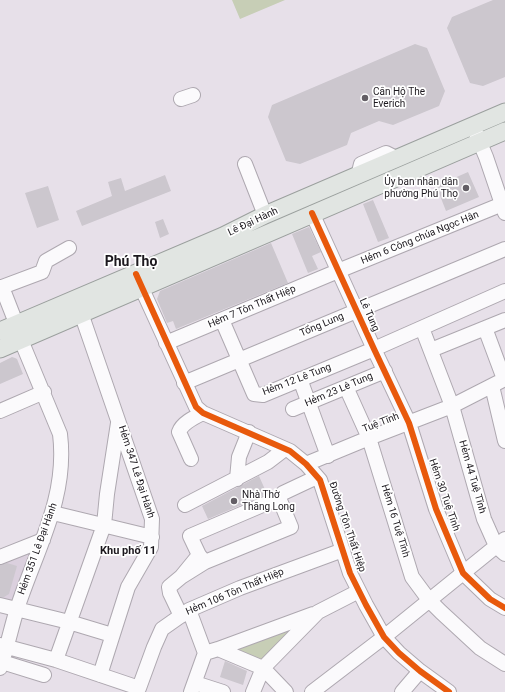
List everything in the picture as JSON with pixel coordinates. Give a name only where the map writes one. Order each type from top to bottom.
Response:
[{"type":"main road","name":"Lê Đại Hành","points":[[0,348],[81,313],[223,236],[265,215],[505,112]]},
{"type":"main road","name":"Lê Đại Hành","points":[[0,331],[16,323],[139,281],[312,214],[505,131]]},
{"type":"main road","points":[[16,323],[21,340]]},
{"type":"street","points":[[473,126],[504,207]]},
{"type":"street","points":[[245,164],[265,215]]},
{"type":"street","name":"Hẻm 6 Công chúa Ngọc Hân","points":[[338,271],[504,207]]},
{"type":"street","name":"Lê Tung","points":[[312,214],[409,423]]},
{"type":"street","points":[[16,323],[1,287],[42,272],[46,261],[69,248]]},
{"type":"street","name":"Tổng Lung","points":[[184,382],[505,250]]},
{"type":"street","name":"Hẻm 7 Tôn Thất Hiệp","points":[[166,343],[338,271]]},
{"type":"street","name":"Đường Tôn Thất Hiệp","points":[[139,281],[193,403],[203,413],[290,451],[306,464],[317,477],[322,487],[350,573],[384,637],[399,653],[420,671],[449,692]]},
{"type":"street","name":"Hẻm 12 Lê Tung","points":[[240,360],[254,394],[263,395],[374,349],[505,291]]},
{"type":"street","name":"Hẻm 347 Lê Đại Hành","points":[[81,313],[152,519],[152,537],[150,547],[128,586],[100,675]]},
{"type":"street","points":[[222,320],[240,360]]},
{"type":"street","points":[[431,350],[505,320]]},
{"type":"street","name":"Hẻm 44 Tuệ Tĩnh","points":[[422,328],[452,406],[484,519],[502,546]]},
{"type":"street","points":[[485,328],[500,381],[505,441]]},
{"type":"street","name":"Hẻm 351 Lê Đại Hành","points":[[1,665],[3,646],[53,513],[60,480],[62,449],[60,434],[44,392],[21,340]]},
{"type":"street","name":"Hẻm 23 Lê Tung","points":[[293,409],[385,371]]},
{"type":"street","points":[[300,379],[328,456]]},
{"type":"street","name":"Tuệ Tĩnh","points":[[306,464],[452,406],[500,381]]},
{"type":"street","name":"Hẻm 16 Tuệ Tĩnh","points":[[346,387],[369,438],[412,577],[429,600],[480,648],[505,664]]},
{"type":"street","points":[[0,411],[44,392]]},
{"type":"street","points":[[191,459],[179,432],[180,428],[203,413]]},
{"type":"street","points":[[56,660],[104,525],[118,421]]},
{"type":"street","name":"Hẻm 30 Tuệ Tĩnh","points":[[409,423],[436,509],[463,573]]},
{"type":"street","points":[[237,479],[238,456],[249,432]]},
{"type":"street","points":[[185,505],[268,462],[285,449]]},
{"type":"street","points":[[202,559],[190,536],[279,498],[283,493],[317,477]]},
{"type":"street","points":[[279,498],[291,527],[202,559],[169,587],[170,593],[211,651],[263,668],[286,692]]},
{"type":"street","points":[[53,513],[152,537]]},
{"type":"street","points":[[0,557],[43,540]]},
{"type":"street","points":[[312,692],[384,637],[463,573],[502,546]]},
{"type":"street","name":"Hẻm 106 Tôn Thất Hiệp","points":[[3,646],[56,660],[140,690],[162,628],[185,613],[240,588],[343,550]]},
{"type":"street","points":[[463,573],[490,599],[505,608]]},
{"type":"street","points":[[223,692],[193,687],[211,651],[318,612],[359,591]]},
{"type":"street","points":[[0,605],[69,622],[112,635]]},
{"type":"street","points":[[253,692],[263,668],[318,612]]},
{"type":"street","points":[[1,665],[44,675]]},
{"type":"street","points":[[402,692],[420,671]]},
{"type":"shaded area","points":[[35,547],[13,606],[0,603],[0,562]]},
{"type":"green space","points":[[232,0],[285,0],[240,19]]},
{"type":"green space","points":[[307,620],[259,663],[226,649]]},
{"type":"building","points":[[493,0],[505,0],[505,77],[483,86],[470,83],[447,28],[452,17]]},
{"type":"building","name":"Căn Hộ The Everich","points":[[415,44],[427,48],[445,91],[439,106],[393,125],[379,121],[351,133],[347,145],[300,164],[286,161],[268,117],[272,105]]},
{"type":"building","points":[[468,172],[479,197],[446,211],[435,183],[442,180],[443,183]]},
{"type":"building","points":[[165,175],[171,191],[82,226],[76,211],[112,196],[108,182],[121,178],[125,191]]},
{"type":"building","points":[[48,186],[59,220],[37,228],[25,193]]},
{"type":"building","points":[[373,200],[389,238],[378,242],[363,204]]},
{"type":"building","points":[[163,219],[169,234],[160,238],[155,222]]},
{"type":"building","points":[[309,227],[321,252],[312,256],[318,269],[308,273],[292,234]]},
{"type":"building","points":[[271,243],[288,283],[176,329],[173,321],[167,323],[157,299],[160,291]]},
{"type":"building","points":[[12,357],[17,359],[23,374],[0,384],[0,363]]},
{"type":"building","name":"Nhà Thờ Thăng Long","points":[[259,476],[267,494],[208,519],[202,506]]},
{"type":"building","points":[[7,563],[17,566],[9,594],[4,597],[0,597],[0,565]]},
{"type":"building","points":[[225,661],[247,671],[243,685],[220,677]]},
{"type":"cycle path","points":[[312,213],[409,423],[436,509],[463,573],[490,599],[505,608]]},
{"type":"cycle path","points":[[136,274],[196,407],[203,413],[290,451],[306,464],[320,480],[350,573],[384,637],[399,653],[420,671],[449,692]]},
{"type":"place","name":"Căn Hộ The Everich","points":[[365,98]]},
{"type":"place","name":"Ủy ban nhân dân phường Phú Thọ","points":[[466,188]]},
{"type":"place","name":"Nhà Thờ Thăng Long","points":[[234,501]]},
{"type":"district","name":"Phú Thọ","points":[[131,262]]},
{"type":"district","name":"Khu phố 11","points":[[128,551]]}]
